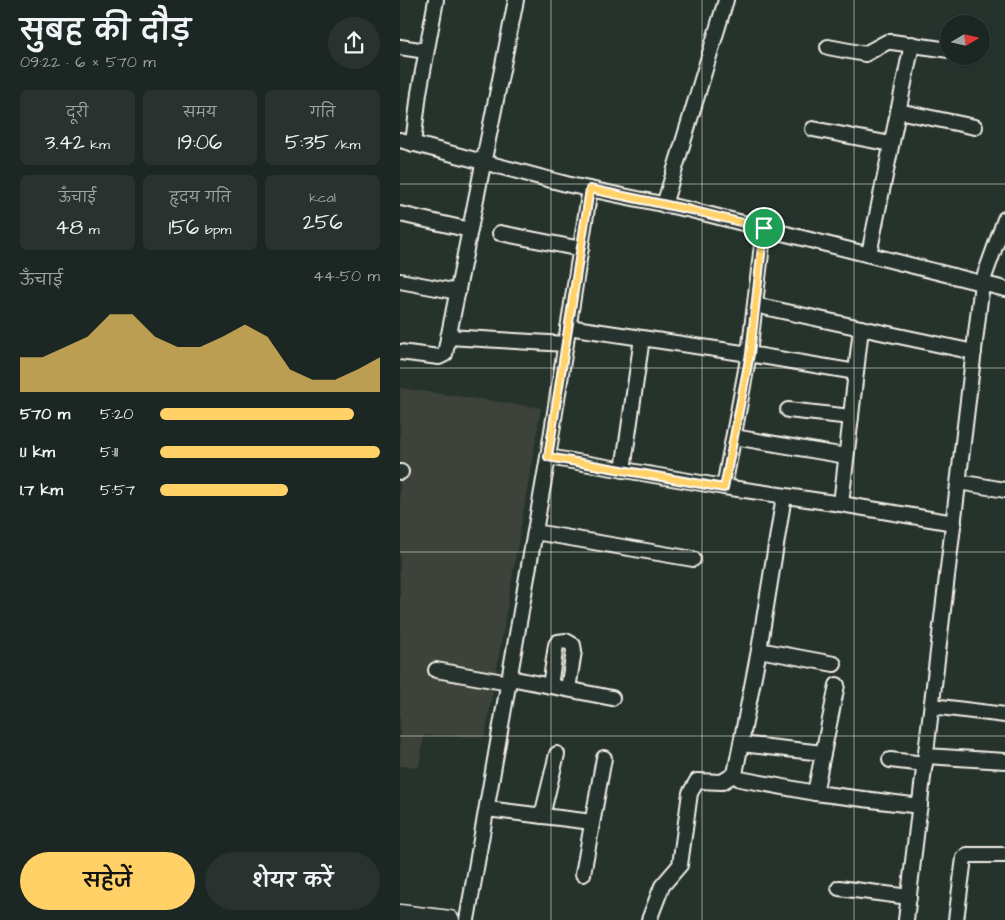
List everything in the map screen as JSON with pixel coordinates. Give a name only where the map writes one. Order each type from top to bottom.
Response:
[{"type":"main road","points":[[400,914],[450,920]]},
{"type":"street","points":[[436,0],[419,93],[406,142],[590,189],[764,228],[1005,289]]},
{"type":"street","points":[[400,352],[439,357],[445,354],[516,0]]},
{"type":"street","points":[[664,205],[726,0]]},
{"type":"street","points":[[828,47],[865,54],[887,42],[940,49]]},
{"type":"street","points":[[869,254],[912,44]]},
{"type":"street","points":[[400,46],[426,51]]},
{"type":"street","points":[[898,111],[975,127]]},
{"type":"street","points":[[814,129],[892,144]]},
{"type":"street","points":[[467,920],[548,457],[590,189]]},
{"type":"street","points":[[400,214],[470,230]]},
{"type":"street","points":[[906,920],[982,283],[1005,219]]},
{"type":"street","points":[[724,488],[750,354],[764,228]]},
{"type":"street","points":[[500,233],[581,249]]},
{"type":"street","points":[[400,281],[458,292]]},
{"type":"street","points":[[755,304],[974,352]]},
{"type":"street","points":[[568,327],[856,372]]},
{"type":"street","points":[[841,504],[861,328]]},
{"type":"street","points":[[448,337],[566,344]]},
{"type":"street","points":[[623,470],[642,338]]},
{"type":"street","points":[[788,410],[851,417]]},
{"type":"street","points":[[734,437],[846,456]]},
{"type":"street","points":[[548,457],[724,488],[841,504],[954,523]]},
{"type":"street","points":[[958,482],[1005,490]]},
{"type":"street","points":[[649,920],[662,886],[680,865],[690,793],[697,781],[722,782],[735,774],[759,650],[784,496]]},
{"type":"street","points":[[535,532],[693,559]]},
{"type":"street","points":[[550,686],[556,645],[558,642],[566,641],[573,645],[574,651],[568,689]]},
{"type":"street","points":[[759,650],[834,664]]},
{"type":"street","points":[[436,670],[550,686],[612,698]]},
{"type":"street","points":[[815,793],[836,685]]},
{"type":"street","points":[[932,706],[1005,715]]},
{"type":"street","points":[[741,744],[823,753]]},
{"type":"street","points":[[542,816],[557,754]]},
{"type":"street","points":[[583,874],[604,758]]},
{"type":"street","points":[[890,760],[1005,761]]},
{"type":"street","points":[[735,774],[740,779],[815,793],[920,806]]},
{"type":"street","points":[[487,809],[592,822]]},
{"type":"street","points":[[956,920],[964,858],[967,854],[1005,855]]},
{"type":"street","points":[[839,888],[909,897]]},
{"type":"shaded area","points":[[400,388],[541,408],[485,737],[424,735],[419,767],[400,766]]},
{"type":"route","points":[[590,189],[691,210],[764,228],[750,354],[724,488],[548,457],[590,189]]}]
